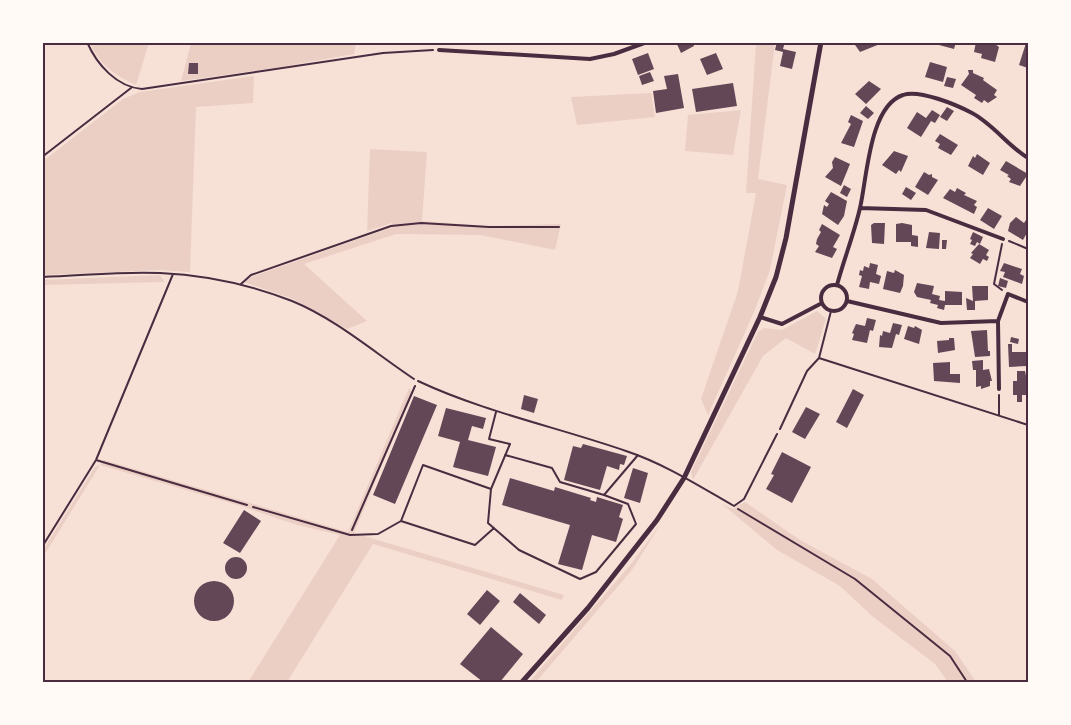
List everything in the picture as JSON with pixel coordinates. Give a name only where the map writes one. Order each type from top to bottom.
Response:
[{"type":"street","points":[[439,50],[590,59],[614,54],[648,42]]},
{"type":"street","points":[[522,682],[588,608],[658,520],[684,478],[760,316],[776,277],[786,238],[821,42]]},
{"type":"street","points":[[837,285],[860,208],[875,129],[883,112],[893,100],[903,94],[917,94],[940,100],[974,114],[1028,158]]},
{"type":"street","points":[[860,208],[926,210],[1003,239]]},
{"type":"street","points":[[837,285],[845,291],[847,301],[841,309],[831,311],[822,304],[820,299],[824,289],[837,285]]},
{"type":"street","points":[[999,389],[998,321],[1008,294],[1028,302]]},
{"type":"street","points":[[847,301],[941,323],[998,321]]},
{"type":"street","points":[[760,316],[782,324],[822,304]]},
{"type":"lane","points":[[418,382],[446,395],[496,412],[638,455],[734,506],[744,499],[777,434]]},
{"type":"lane","points":[[496,412],[489,439],[510,444],[505,455],[491,488],[488,523],[519,550],[580,578],[596,572],[636,524],[628,504],[560,482],[552,468],[505,455]]},
{"type":"lane","points":[[604,495],[638,455]]},
{"type":"lane","points":[[253,506],[350,535],[378,534],[401,521],[423,466],[491,488]]},
{"type":"lane","points":[[401,521],[475,545],[494,528]]},
{"type":"path","points":[[86,42],[100,66],[131,88]]},
{"type":"path","points":[[42,157],[131,88],[174,85],[383,53],[439,50]]},
{"type":"path","points":[[241,284],[251,275],[391,226],[421,224],[489,227],[559,227]]},
{"type":"path","points":[[1008,294],[994,284],[1003,239],[1028,249]]},
{"type":"path","points":[[42,547],[96,460],[173,274]]},
{"type":"path","points":[[42,277],[173,274],[241,284],[293,302],[323,317],[418,382],[410,393],[350,535]]},
{"type":"path","points":[[777,434],[807,371],[819,358],[831,311]]},
{"type":"path","points":[[819,358],[1028,425]]},
{"type":"path","points":[[999,389],[999,415]]},
{"type":"path","points":[[96,460],[253,506]]},
{"type":"path","points":[[734,506],[760,524],[855,578],[950,656],[967,682]]},
{"type":"shaded area","points":[[90,43],[149,43],[136,85],[121,77],[103,63]]},
{"type":"shaded area","points":[[191,43],[356,43],[354,54],[275,68],[181,81]]},
{"type":"shaded area","points":[[756,43],[775,43],[758,179],[787,185],[770,270],[754,312],[708,415],[701,399],[738,291],[756,193],[746,193]]},
{"type":"shaded area","points":[[254,76],[253,103],[196,107],[190,272],[160,270],[43,275],[43,161],[123,99],[140,92]]},
{"type":"shaded area","points":[[651,93],[655,117],[577,125],[571,97]]},
{"type":"shaded area","points":[[741,110],[733,155],[685,151],[688,115]]},
{"type":"shaded area","points":[[370,149],[427,152],[422,221],[488,226],[561,224],[555,250],[480,235],[396,234],[304,264],[367,321],[347,329],[293,299],[244,282],[251,277],[393,227],[392,223],[367,231]]},
{"type":"shaded area","points":[[160,275],[165,282],[43,285],[43,280]]},
{"type":"shaded area","points":[[817,311],[826,319],[815,354],[786,338],[763,356],[693,480],[691,472],[758,332],[764,328],[782,330]]},
{"type":"shaded area","points":[[409,388],[412,392],[354,533],[564,595],[562,600],[373,544],[287,682],[248,682],[340,535],[297,525],[241,506],[100,465],[104,460],[348,532]]},
{"type":"shaded area","points":[[100,465],[43,557],[43,550],[95,467]]},
{"type":"shaded area","points":[[745,502],[800,540],[872,579],[955,651],[976,682],[948,682],[935,664],[872,616],[840,586],[777,550],[722,504],[733,509]]},
{"type":"shaded area","points":[[661,523],[632,570],[536,682],[529,682],[631,564]]},
{"type":"building","points":[[676,42],[693,42],[694,46],[681,53]]},
{"type":"building","points":[[777,42],[785,42],[783,49],[796,52],[792,69],[780,66],[783,52],[775,50]]},
{"type":"building","points":[[853,42],[879,42],[880,44],[860,52]]},
{"type":"building","points":[[940,42],[956,42],[954,49],[939,45]]},
{"type":"building","points":[[976,42],[990,44],[992,42],[999,47],[995,62],[981,58],[982,54],[974,52]]},
{"type":"building","points":[[1026,43],[1028,44],[1028,68],[1019,65]]},
{"type":"building","points":[[648,53],[654,69],[638,75],[632,59]]},
{"type":"building","points":[[716,53],[723,69],[707,75],[700,59]]},
{"type":"building","points":[[930,62],[947,67],[943,82],[925,77]]},
{"type":"building","points":[[189,63],[198,63],[198,74],[188,74]]},
{"type":"building","points":[[968,70],[973,70],[973,73],[984,78],[983,80],[997,90],[994,95],[997,97],[988,103],[984,100],[982,103],[974,98],[976,95],[961,85],[969,74]]},
{"type":"building","points":[[650,72],[654,81],[642,85],[639,76]]},
{"type":"building","points":[[678,74],[684,108],[656,113],[653,91],[667,89],[664,76]]},
{"type":"building","points":[[947,77],[956,79],[953,88],[944,86]]},
{"type":"building","points":[[869,81],[881,89],[866,104],[855,94]]},
{"type":"building","points":[[733,83],[737,106],[696,112],[692,89]]},
{"type":"building","points":[[866,106],[874,113],[868,119],[860,113]]},
{"type":"building","points":[[947,107],[954,111],[947,121],[940,117]]},
{"type":"building","points":[[932,110],[940,115],[935,123],[931,121],[921,137],[907,128],[917,112],[926,118]]},
{"type":"building","points":[[851,115],[863,121],[854,147],[841,143],[851,124],[848,122]]},
{"type":"building","points":[[940,134],[958,145],[951,155],[938,148],[940,144],[935,141]]},
{"type":"building","points":[[894,151],[908,156],[901,172],[899,170],[896,174],[882,165]]},
{"type":"building","points":[[977,154],[990,163],[983,175],[968,166],[973,156],[975,158]]},
{"type":"building","points":[[835,157],[850,164],[841,186],[825,177],[833,168],[832,162]]},
{"type":"building","points":[[1006,161],[1028,174],[1020,186],[1009,182],[1011,179],[1007,176],[1009,175],[1000,170]]},
{"type":"building","points":[[924,172],[929,175],[932,174],[932,177],[938,180],[928,195],[915,187]]},
{"type":"building","points":[[844,185],[851,189],[847,197],[840,193]]},
{"type":"building","points":[[906,187],[916,193],[911,200],[902,194]]},
{"type":"building","points":[[957,188],[966,193],[964,195],[977,201],[974,205],[977,207],[974,214],[943,198],[950,189],[955,192]]},
{"type":"building","points":[[831,192],[847,201],[844,216],[838,225],[822,214],[824,205],[827,207],[829,204],[825,201]]},
{"type":"building","points":[[988,208],[1002,216],[994,229],[980,220]]},
{"type":"building","points":[[1016,217],[1024,223],[1026,220],[1028,222],[1028,231],[1023,240],[1008,231],[1010,223]]},
{"type":"building","points":[[874,223],[885,223],[884,244],[872,243],[871,225]]},
{"type":"building","points":[[822,224],[840,235],[833,247],[837,249],[832,258],[815,252],[819,246],[816,244]]},
{"type":"building","points":[[896,224],[912,225],[912,235],[918,236],[918,247],[911,246],[911,242],[896,242]]},
{"type":"building","points":[[929,232],[940,233],[939,249],[926,248]]},
{"type":"building","points":[[973,232],[983,237],[980,244],[977,242],[975,246],[970,244]]},
{"type":"building","points":[[942,240],[947,240],[946,249],[942,249]]},
{"type":"building","points":[[979,244],[989,250],[986,255],[989,257],[987,261],[983,259],[980,264],[970,258],[973,254],[971,253]]},
{"type":"building","points":[[870,263],[878,265],[876,274],[881,276],[879,284],[870,282],[869,289],[859,287],[862,276],[859,275],[860,270],[863,271],[864,266],[869,268]]},
{"type":"building","points":[[1004,263],[1022,269],[1020,274],[1024,276],[1022,284],[1003,277],[1005,272],[1000,271]]},
{"type":"building","points":[[895,270],[904,275],[900,293],[883,289],[887,271],[894,273]]},
{"type":"building","points":[[1000,278],[1008,281],[1006,288],[998,286]]},
{"type":"building","points":[[917,283],[934,286],[932,294],[940,296],[939,300],[945,301],[945,291],[962,292],[962,305],[945,305],[944,310],[937,308],[938,305],[930,303],[931,300],[917,297],[914,292]]},
{"type":"building","points":[[972,286],[988,286],[988,300],[975,301],[975,310],[967,310],[966,298],[973,301]]},
{"type":"building","points":[[867,318],[876,320],[873,331],[870,330],[867,343],[852,340],[854,334],[852,333],[856,324],[865,326]]},
{"type":"building","points":[[893,323],[902,325],[899,335],[896,334],[892,348],[879,347],[880,335],[882,336],[883,331],[890,333]]},
{"type":"building","points":[[908,326],[914,328],[915,326],[922,330],[919,344],[904,339]]},
{"type":"building","points":[[987,330],[990,356],[975,357],[971,331]]},
{"type":"building","points":[[1011,337],[1019,339],[1018,344],[1010,342]]},
{"type":"building","points":[[949,338],[954,338],[955,350],[938,353],[937,341],[949,340]]},
{"type":"building","points":[[1008,344],[1012,344],[1012,352],[1027,352],[1027,366],[1009,367]]},
{"type":"building","points":[[983,360],[983,370],[989,369],[992,381],[990,381],[990,386],[981,389],[981,386],[976,387],[976,370],[973,370],[972,361]]},
{"type":"building","points":[[950,362],[950,374],[960,374],[960,383],[934,381],[933,363]]},
{"type":"building","points":[[1017,371],[1025,371],[1027,381],[1027,395],[1022,395],[1022,402],[1017,402],[1017,395],[1013,395],[1013,381],[1017,381]]},
{"type":"building","points":[[853,389],[864,395],[847,428],[836,422]]},
{"type":"building","points":[[524,395],[538,399],[534,413],[521,409]]},
{"type":"building","points":[[414,396],[437,405],[395,504],[373,495]]},
{"type":"building","points":[[806,407],[820,414],[805,439],[792,432]]},
{"type":"building","points":[[446,408],[486,418],[483,429],[472,426],[468,440],[496,447],[488,476],[453,467],[460,442],[438,436]]},
{"type":"building","points":[[583,444],[627,456],[624,465],[620,464],[619,470],[607,466],[600,490],[564,480],[573,446],[581,448]]},
{"type":"building","points":[[782,452],[811,467],[792,503],[766,489],[774,475],[771,474]]},
{"type":"building","points":[[633,468],[648,473],[640,503],[624,498]]},
{"type":"building","points":[[510,478],[554,491],[555,487],[591,498],[590,500],[596,502],[597,497],[623,505],[619,517],[623,519],[616,542],[592,535],[582,570],[558,564],[570,525],[502,505]]},
{"type":"building","points":[[244,510],[261,521],[240,553],[223,543]]},
{"type":"building","points":[[236,557],[244,560],[247,568],[244,576],[236,579],[228,576],[225,568],[228,560]]},
{"type":"building","points":[[214,581],[228,587],[234,601],[228,615],[214,621],[200,615],[194,601],[200,587]]},
{"type":"building","points":[[487,590],[500,601],[480,625],[467,614]]},
{"type":"building","points":[[520,593],[546,615],[539,624],[513,602]]},
{"type":"building","points":[[491,627],[523,654],[500,682],[483,682],[460,664]]}]
